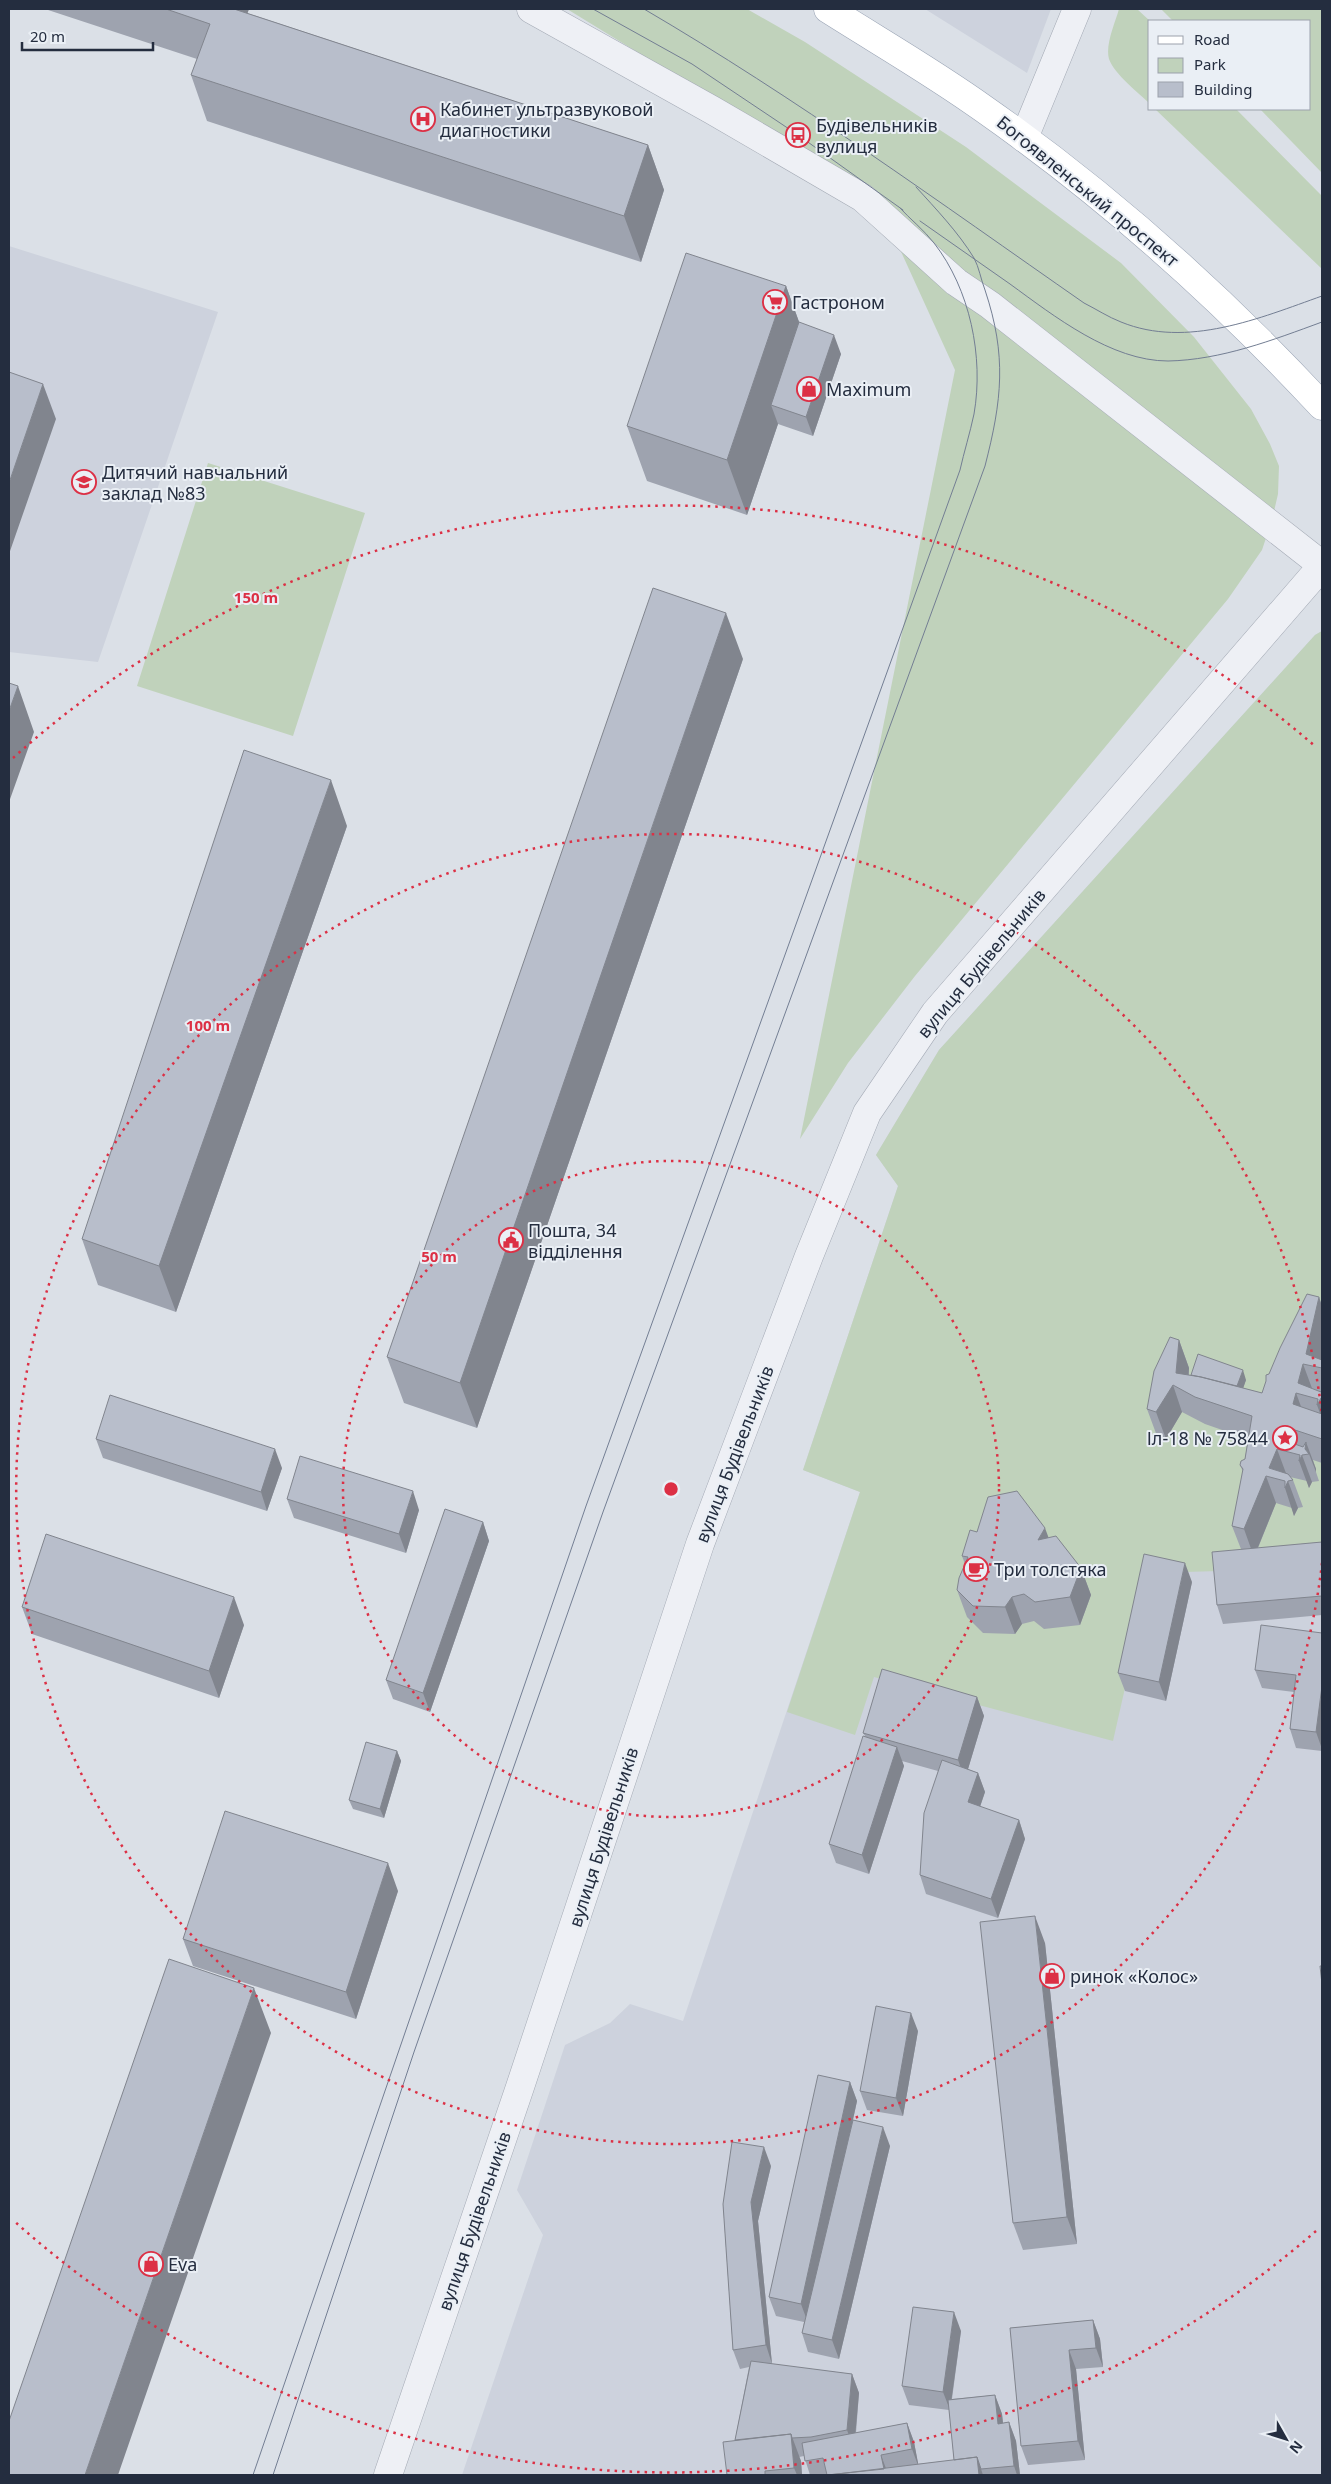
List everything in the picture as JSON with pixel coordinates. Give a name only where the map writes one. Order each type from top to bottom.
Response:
[{"type":"main road","name":"Богоявленський проспект","points":[[828,9],[983,108],[1139,229],[1244,323],[1322,406]]},
{"type":"street","points":[[531,9],[712,110],[863,198],[956,282],[990,305],[1322,565]]},
{"type":"street","points":[[1024,138],[1077,9]]},
{"type":"street","name":"вулиця Будівельників","points":[[388,2475],[520,2087],[700,1544],[809,1256],[866,1113],[935,1013],[1322,565]]},
{"type":"shaded area","points":[[925,9],[1051,9],[1027,73]]},
{"type":"shaded area","name":"Дитячий навчальний заклад №83","points":[[9,246],[218,312],[98,662],[9,652]]},
{"type":"shaded area","points":[[1322,631],[1322,2475],[462,2475],[543,2235],[517,2190],[565,2045],[610,2023],[630,2004],[683,2021],[860,1492],[803,1470],[898,1186],[876,1155],[939,1050],[1315,635]]},
{"type":"green space","points":[[567,9],[747,9],[805,42],[966,147],[1121,263],[1194,337],[1251,409],[1270,444],[1279,466],[1278,494],[1262,550],[1228,599],[915,976],[848,1063],[800,1139],[955,370],[877,199]]},
{"type":"green space","points":[[1119,9],[1137,9],[1149,20],[1148,102],[1121,77],[1109,59],[1108,47]]},
{"type":"green space","points":[[1161,9],[1322,9],[1322,173],[1261,110],[1311,110],[1311,20],[1172,20]]},
{"type":"green space","points":[[1156,110],[1237,110],[1322,196],[1322,269]]},
{"type":"green space","points":[[208,463],[365,513],[293,736],[137,686]]},
{"type":"green space","points":[[1322,631],[1322,1561],[1219,1571],[1151,1573],[1113,1741],[874,1677],[855,1735],[787,1712],[860,1492],[803,1470],[898,1186],[876,1155],[939,1050],[1315,635]]},
{"type":"building","points":[[166,9],[234,9],[648,145],[624,216],[191,75],[210,24]]},
{"type":"building","points":[[686,253],[786,286],[727,460],[627,426]]},
{"type":"building","points":[[799,322],[834,335],[806,417],[771,405]]},
{"type":"building","points":[[9,372],[43,384],[9,483]]},
{"type":"building","points":[[653,588],[726,613],[460,1383],[387,1357]]},
{"type":"building","points":[[9,683],[18,686],[9,711]]},
{"type":"building","points":[[244,750],[331,780],[159,1266],[82,1239]]},
{"type":"building","points":[[1307,1294],[1319,1297],[1306,1354],[1322,1360],[1322,1368],[1303,1364],[1298,1383],[1321,1392],[1322,1389],[1322,1398],[1317,1405],[1318,1399],[1296,1393],[1293,1404],[1322,1414],[1322,1439],[1286,1427],[1281,1439],[1303,1447],[1306,1442],[1305,1449],[1309,1454],[1302,1455],[1299,1461],[1300,1455],[1277,1449],[1269,1468],[1288,1474],[1293,1480],[1288,1481],[1285,1488],[1285,1481],[1266,1476],[1244,1529],[1232,1526],[1243,1469],[1240,1465],[1241,1461],[1245,1459],[1252,1416],[1195,1397],[1173,1385],[1156,1412],[1147,1409],[1154,1371],[1170,1337],[1179,1340],[1176,1373],[1201,1377],[1262,1393],[1266,1375],[1269,1374]]},
{"type":"building","points":[[1198,1354],[1243,1370],[1237,1386],[1191,1375]]},
{"type":"building","points":[[110,1395],[275,1449],[261,1492],[96,1439]]},
{"type":"building","points":[[300,1456],[413,1491],[399,1534],[287,1499]]},
{"type":"building","points":[[1017,1491],[1045,1528],[1038,1540],[1056,1536],[1081,1568],[1070,1597],[1035,1602],[1024,1594],[1012,1597],[1005,1607],[973,1606],[957,1590],[959,1578],[968,1557],[962,1556],[970,1530],[977,1532],[988,1497]]},
{"type":"building","points":[[445,1509],[483,1522],[423,1693],[386,1680]]},
{"type":"building","points":[[46,1534],[234,1597],[209,1671],[22,1607]]},
{"type":"building","points":[[1322,1542],[1322,1596],[1217,1605],[1212,1552]]},
{"type":"building","points":[[1144,1554],[1185,1563],[1159,1682],[1118,1673]]},
{"type":"building","points":[[1261,1625],[1322,1633],[1322,1686],[1316,1732],[1290,1729],[1296,1675],[1255,1670]]},
{"type":"building","points":[[882,1669],[977,1697],[958,1760],[863,1733]]},
{"type":"building","points":[[863,1736],[897,1747],[862,1855],[829,1844]]},
{"type":"building","points":[[366,1742],[397,1751],[380,1809],[349,1800]]},
{"type":"building","points":[[942,1760],[978,1773],[968,1802],[1019,1820],[991,1899],[920,1875],[924,1813]]},
{"type":"building","points":[[225,1811],[388,1863],[346,1992],[183,1939]]},
{"type":"building","points":[[1035,1916],[1067,2217],[1013,2223],[980,1922]]},
{"type":"building","points":[[169,1959],[254,1988],[85,2475],[9,2475],[9,2421]]},
{"type":"building","points":[[1320,1966],[1322,1966],[1322,1984]]},
{"type":"building","points":[[876,2006],[911,2013],[896,2098],[860,2091]]},
{"type":"building","points":[[818,2075],[850,2082],[801,2304],[769,2297]]},
{"type":"building","points":[[853,2120],[883,2127],[832,2340],[802,2333]]},
{"type":"building","points":[[732,2142],[764,2147],[751,2202],[766,2345],[733,2350],[723,2204]]},
{"type":"building","points":[[913,2307],[954,2312],[943,2392],[902,2386]]},
{"type":"building","points":[[1093,2320],[1096,2348],[1069,2350],[1078,2441],[1021,2446],[1010,2328]]},
{"type":"building","points":[[751,2361],[852,2374],[847,2430],[811,2437],[792,2438],[791,2434],[735,2440]]},
{"type":"building","points":[[995,2395],[998,2424],[1009,2422],[1014,2466],[981,2469],[977,2457],[954,2460],[948,2400]]},
{"type":"building","points":[[907,2423],[912,2449],[881,2455],[884,2469],[827,2475],[823,2458],[805,2461],[802,2443]]},
{"type":"building","points":[[791,2434],[794,2468],[765,2471],[765,2475],[727,2475],[723,2442]]},
{"type":"building","points":[[977,2457],[979,2475],[829,2475]]},
{"type":"tram line","points":[[593,9],[692,64],[798,135],[903,210]]},
{"type":"tram line","points":[[644,9],[756,78],[921,189],[1084,303],[1116,320],[1146,330],[1197,331],[1249,321],[1322,296]]},
{"type":"tram line","points":[[273,2475],[414,2052],[603,1512],[985,466],[995,420],[1000,378],[997,336],[992,314],[974,258],[954,230],[916,187]]},
{"type":"tram line","points":[[253,2475],[586,1506],[960,470],[974,414],[977,392],[975,347],[971,324],[957,281],[946,261],[930,238],[899,207]]},
{"type":"tram line","points":[[920,221],[1064,322],[1105,345],[1147,359],[1188,360],[1227,353],[1266,342],[1322,322]]},
{"type":"place","name":"Кабинет ультразвуковой диагностики","points":[[423,119]]},
{"type":"place","name":"Будівельників вулиця","points":[[798,135]]},
{"type":"place","name":"Гастроном","points":[[775,302]]},
{"type":"place","name":"Maximum","points":[[809,389]]},
{"type":"place","name":"Дитячий навчальний заклад №83","points":[[84,482]]},
{"type":"place","name":"Пошта, 34 відділення","points":[[511,1240]]},
{"type":"place","name":"Іл-18 № 75844","points":[[1285,1438]]},
{"type":"place","name":"Три толстяка","points":[[976,1569]]},
{"type":"place","name":"ринок «Колос»","points":[[1052,1976]]},
{"type":"place","name":"Eva","points":[[151,2264]]}]
